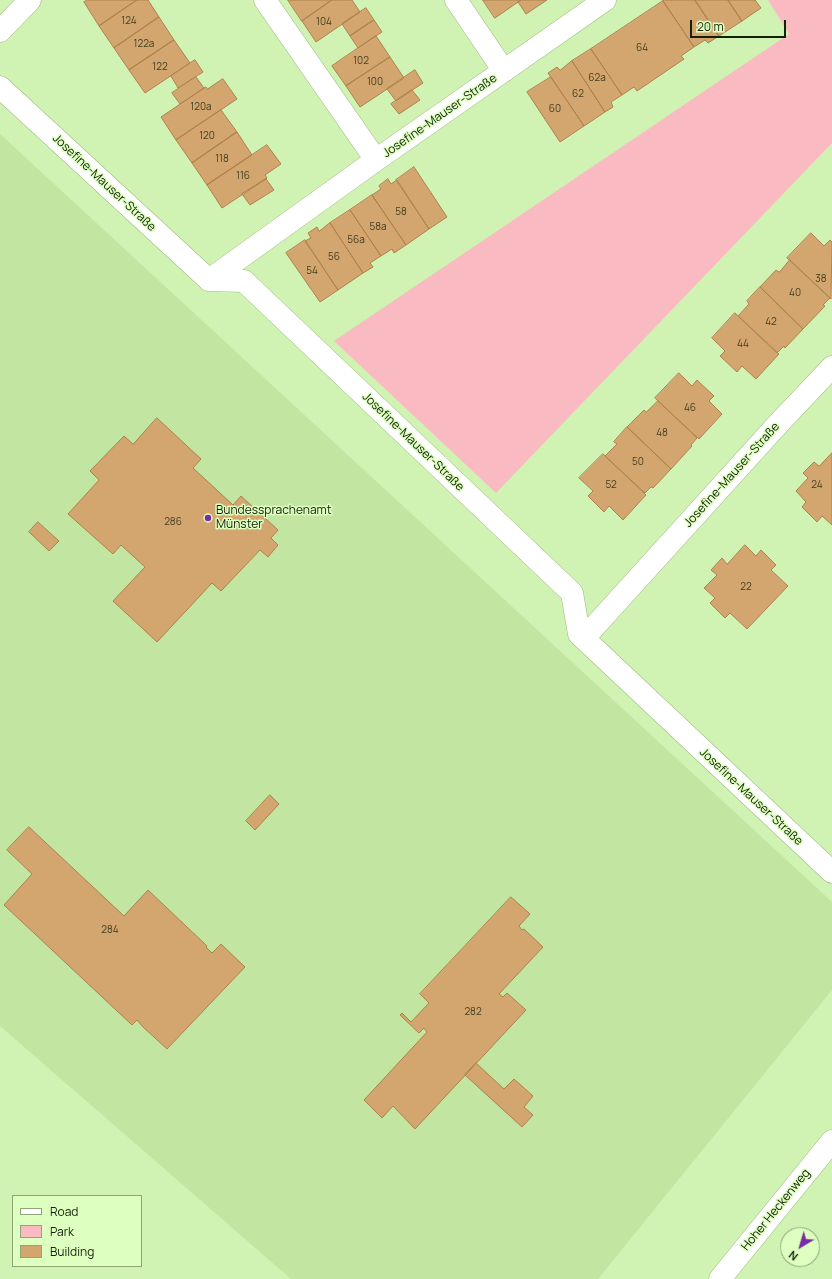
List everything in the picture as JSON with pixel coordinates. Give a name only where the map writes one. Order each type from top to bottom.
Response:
[{"type":"street","points":[[0,31],[30,0]]},
{"type":"street","name":"Josefine-Mauser-Straße","points":[[265,0],[376,160]]},
{"type":"street","name":"Josefine-Mauser-Straße","points":[[456,0],[504,71]]},
{"type":"street","name":"Josefine-Mauser-Straße","points":[[209,280],[376,160],[605,0]]},
{"type":"street","name":"Josefine-Mauser-Straße","points":[[0,87],[209,280],[244,281],[572,593],[579,634],[832,872]]},
{"type":"street","name":"Josefine-Mauser-Straße","points":[[584,638],[779,423],[832,367]]},
{"type":"street","name":"Hoher Heckenweg","points":[[720,1279],[832,1140]]},
{"type":"shaded area","name":"Bundessprachenamt Münster","points":[[0,134],[832,902],[832,990],[598,1279],[291,1279],[0,1026]]},
{"type":"green space","points":[[768,0],[832,0],[832,143],[496,493],[334,341],[789,34]]},
{"type":"building","points":[[88,0],[137,0],[99,26],[84,2]]},
{"type":"building","points":[[137,0],[148,0],[159,17],[114,48],[99,26]]},
{"type":"building","points":[[288,0],[332,0],[302,21]]},
{"type":"building","points":[[332,0],[352,0],[360,12],[316,42],[302,21]]},
{"type":"building","points":[[483,0],[521,0],[495,18]]},
{"type":"building","points":[[521,0],[547,0],[526,14],[518,2]]},
{"type":"building","points":[[695,0],[719,36],[708,43],[705,40],[694,47],[663,1]]},
{"type":"building","points":[[695,0],[728,0],[742,21],[719,36]]},
{"type":"building","points":[[728,0],[755,0],[761,8],[742,21]]},
{"type":"building","points":[[663,1],[694,47],[681,56],[684,59],[637,91],[634,87],[622,95],[591,49]]},
{"type":"building","points":[[366,8],[374,20],[350,36],[342,24]]},
{"type":"building","points":[[159,17],[174,40],[129,70],[114,48]]},
{"type":"building","points":[[374,20],[382,32],[358,48],[350,36]]},
{"type":"building","points":[[376,36],[390,57],[346,86],[332,66]]},
{"type":"building","points":[[174,40],[190,63],[145,93],[129,70]]},
{"type":"building","points":[[591,49],[622,95],[611,102],[613,107],[605,112],[572,61]]},
{"type":"building","points":[[390,57],[404,78],[360,107],[346,86]]},
{"type":"building","points":[[195,60],[203,72],[178,88],[171,76]]},
{"type":"building","points":[[572,61],[605,112],[584,126],[548,73],[557,67],[560,70]]},
{"type":"building","points":[[415,70],[423,83],[396,101],[387,89]]},
{"type":"building","points":[[196,77],[204,88],[180,104],[172,93]]},
{"type":"building","points":[[551,77],[584,126],[560,142],[527,92]]},
{"type":"building","points":[[223,79],[237,99],[176,140],[161,117],[204,88],[206,87],[207,89]]},
{"type":"building","points":[[412,90],[420,100],[399,114],[391,104]]},
{"type":"building","points":[[221,110],[237,132],[192,163],[176,140]]},
{"type":"building","points":[[237,132],[252,155],[207,185],[192,163]]},
{"type":"building","points":[[267,145],[281,164],[265,175],[267,178],[266,179],[222,208],[207,185]]},
{"type":"building","points":[[414,167],[447,217],[429,229],[396,180]]},
{"type":"building","points":[[266,179],[274,190],[250,205],[242,194]]},
{"type":"building","points":[[388,179],[391,184],[397,180],[429,229],[406,245],[372,195],[381,189],[379,186]]},
{"type":"building","points":[[372,195],[406,245],[394,253],[392,249],[381,256],[350,210]]},
{"type":"building","points":[[350,210],[381,256],[370,263],[373,267],[363,273],[330,223]]},
{"type":"building","points":[[330,223],[363,273],[338,290],[305,241],[311,238],[308,233],[317,227],[319,231]]},
{"type":"building","points":[[811,233],[824,246],[830,240],[832,242],[831,299],[787,258]]},
{"type":"building","points":[[305,240],[338,290],[320,302],[286,253]]},
{"type":"building","points":[[790,260],[830,298],[823,305],[825,306],[803,329],[760,287],[776,270],[779,272]]},
{"type":"building","points":[[760,287],[803,329],[785,348],[784,346],[777,353],[738,316],[749,304],[747,301]]},
{"type":"building","points":[[735,313],[779,354],[756,379],[742,366],[737,372],[720,356],[725,351],[712,338]]},
{"type":"building","points":[[679,373],[692,386],[697,380],[714,396],[709,401],[722,414],[699,439],[655,398]]},
{"type":"building","points":[[658,401],[697,438],[691,445],[692,446],[671,469],[627,427],[644,410],[646,412]]},
{"type":"building","points":[[157,418],[201,459],[193,468],[233,505],[241,496],[278,530],[271,538],[278,545],[268,557],[260,550],[221,591],[212,583],[157,642],[113,601],[145,567],[121,545],[113,554],[68,514],[99,480],[90,471],[124,436],[133,444]]},
{"type":"building","points":[[627,427],[671,469],[653,488],[651,487],[645,493],[605,456],[617,444],[614,442]]},
{"type":"building","points":[[832,453],[832,525],[822,516],[817,522],[802,507],[806,502],[796,491],[808,478],[803,473],[814,462],[819,466]]},
{"type":"building","points":[[603,454],[646,495],[623,520],[609,506],[604,512],[588,496],[593,491],[579,478]]},
{"type":"building","points":[[38,522],[59,541],[49,551],[29,532]]},
{"type":"building","points":[[745,545],[756,556],[761,550],[776,565],[771,570],[788,586],[747,629],[730,613],[725,618],[710,603],[715,598],[704,588],[717,575],[711,570],[722,558],[727,564]]},
{"type":"building","points":[[270,795],[279,804],[255,830],[246,821]]},
{"type":"building","points":[[29,827],[124,916],[148,890],[207,946],[206,947],[212,953],[221,944],[245,967],[167,1049],[137,1020],[132,1025],[4,905],[32,874],[7,850]]},
{"type":"building","points":[[511,897],[530,914],[519,926],[543,947],[499,994],[503,997],[507,993],[526,1010],[415,1129],[393,1106],[382,1118],[364,1100],[427,1032],[424,1028],[419,1033],[400,1015],[402,1013],[411,1022],[429,1003],[420,994]]},
{"type":"building","points":[[476,1063],[504,1089],[514,1079],[533,1096],[524,1107],[533,1115],[522,1127],[465,1075]]},
{"type":"place","name":"Bundessprachenamt Münster","points":[[208,518]]}]
